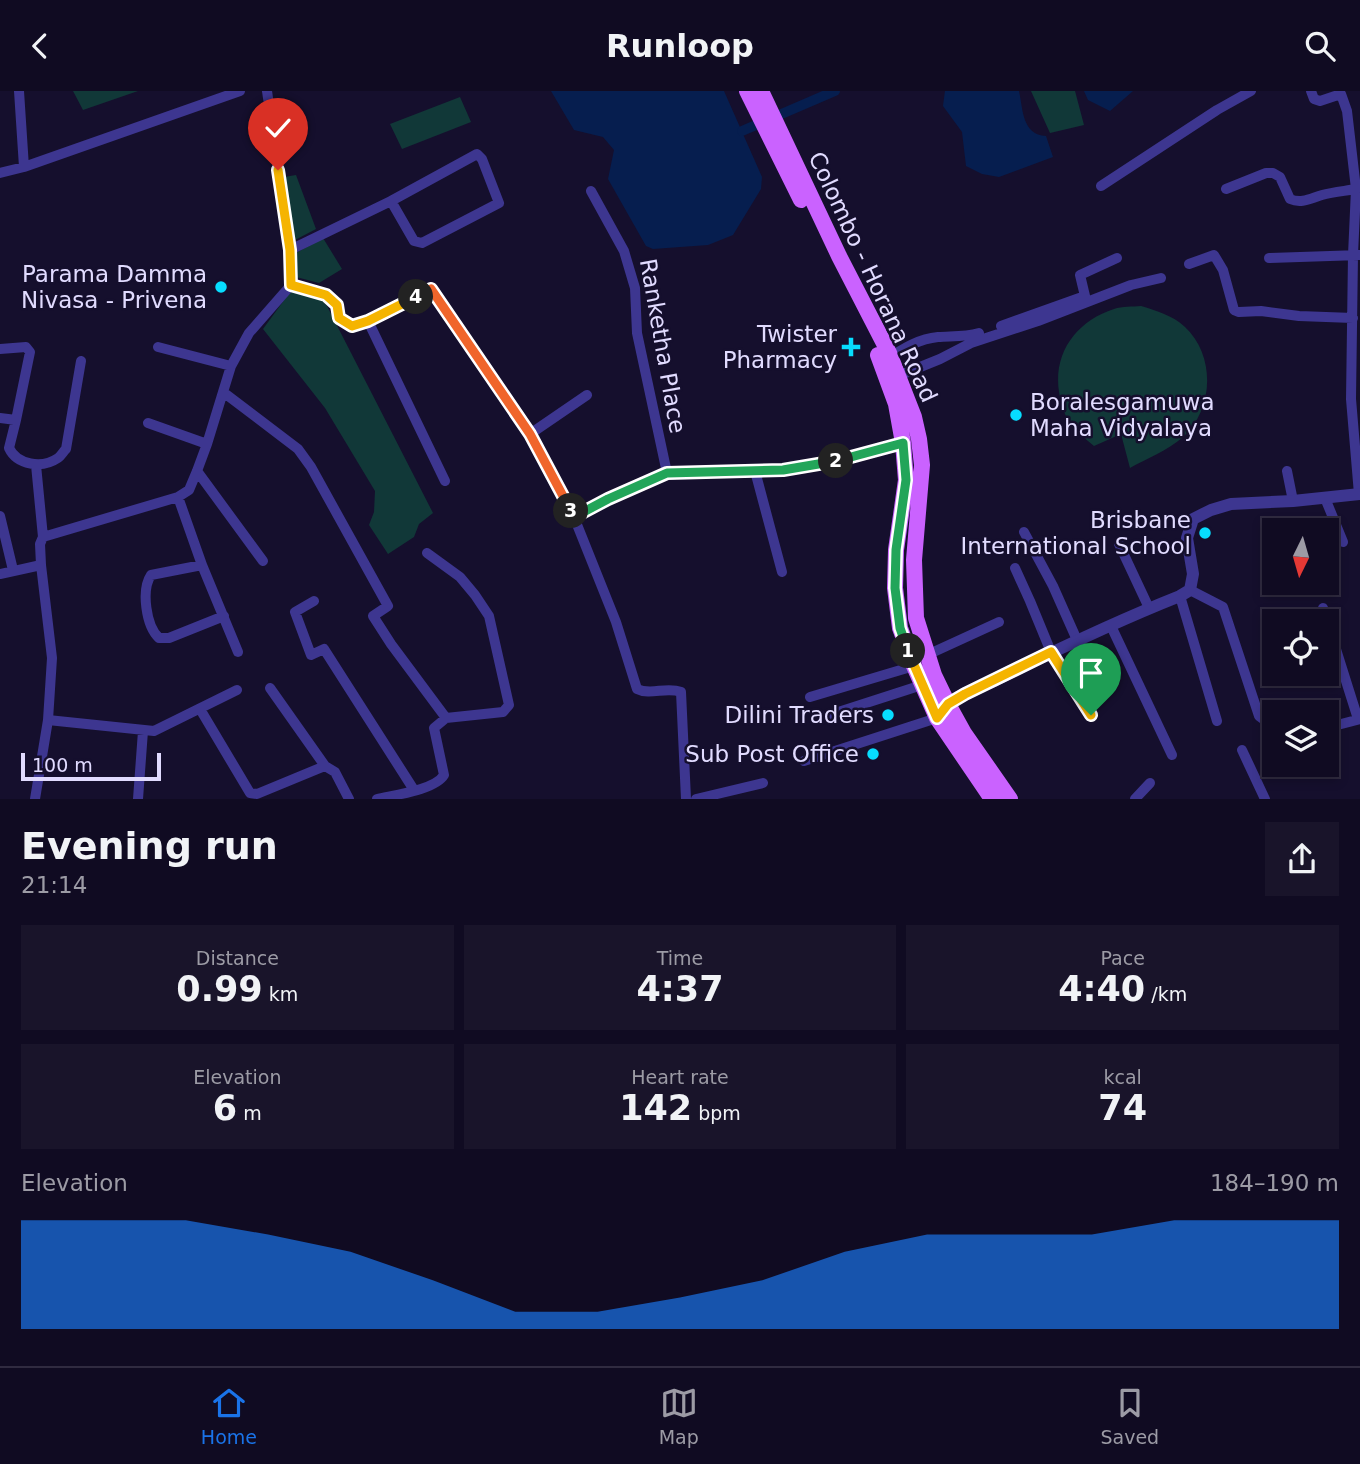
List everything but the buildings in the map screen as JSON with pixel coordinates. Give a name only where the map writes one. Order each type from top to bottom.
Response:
[{"type":"main road","name":"Colombo - Horana Road","points":[[747,91],[761,102],[829,261],[881,360],[896,404],[906,480],[896,550],[895,588],[900,628],[937,718],[992,799]]},
{"type":"main road","name":"Colombo - Horana Road","points":[[773,132],[890,357],[914,417],[921,451],[921,492],[914,559],[914,608],[934,675],[948,704],[964,733],[1010,799]]},
{"type":"street","points":[[19,91],[24,167]]},
{"type":"street","points":[[0,173],[240,91]]},
{"type":"street","points":[[44,537],[178,497],[189,490],[207,444],[231,366],[249,333],[291,285],[290,250],[267,91]]},
{"type":"street","points":[[1101,186],[1217,110],[1251,91]]},
{"type":"street","points":[[1217,721],[1185,593],[1193,573],[1187,538],[1193,519],[1211,510],[1231,505],[1360,494],[1351,399],[1357,255],[1356,189],[1347,111],[1341,94],[1320,101],[1314,99],[1311,91]]},
{"type":"street","points":[[290,250],[391,201],[477,154],[482,159],[499,203],[422,243],[414,241],[391,201]]},
{"type":"street","points":[[1226,189],[1266,173],[1273,173],[1280,177],[1290,199],[1296,202],[1356,189]]},
{"type":"street","name":"Ranketha Place","points":[[591,191],[624,251],[635,288],[637,333],[667,473]]},
{"type":"street","points":[[1189,264],[1214,255],[1223,270],[1234,310],[1239,312],[1261,311],[1299,316],[1353,318]]},
{"type":"street","points":[[1269,258],[1357,255]]},
{"type":"street","points":[[890,357],[924,339],[969,336],[1085,296],[1080,275],[1117,258]]},
{"type":"street","points":[[898,376],[971,343],[1132,285],[1161,278]]},
{"type":"street","points":[[291,285],[326,295],[337,305],[339,318],[352,326],[368,321],[431,289],[530,434],[574,517],[616,622],[637,689],[642,692],[673,689],[681,692],[686,799]]},
{"type":"street","points":[[368,321],[445,481]]},
{"type":"street","points":[[0,349],[26,347],[30,352],[9,448],[12,455],[36,465],[58,458],[66,449],[81,361]]},
{"type":"street","points":[[158,347],[231,366]]},
{"type":"street","points":[[223,392],[298,449],[311,467],[388,606],[373,615],[446,718]]},
{"type":"street","points":[[530,434],[587,395]]},
{"type":"street","points":[[0,418],[16,419]]},
{"type":"street","points":[[148,423],[207,444]]},
{"type":"street","points":[[574,517],[667,473],[783,470],[833,462],[903,443]]},
{"type":"street","points":[[35,799],[48,720],[52,658],[41,565],[40,544],[44,537],[36,465]]},
{"type":"street","points":[[197,471],[263,561]]},
{"type":"street","points":[[755,471],[782,572]]},
{"type":"street","points":[[1287,471],[1293,501]]},
{"type":"street","points":[[178,497],[202,565],[239,652]]},
{"type":"street","points":[[1325,498],[1343,542]]},
{"type":"street","points":[[0,516],[13,570]]},
{"type":"street","points":[[1024,532],[1053,586],[1077,640]]},
{"type":"street","points":[[1119,544],[1149,608]]},
{"type":"street","points":[[377,799],[440,781],[444,775],[434,728],[446,718],[503,712],[509,705],[489,616],[460,577],[427,553]]},
{"type":"street","points":[[0,574],[41,565]]},
{"type":"street","points":[[202,565],[151,575],[144,594],[152,632],[159,638],[169,638],[224,616]]},
{"type":"street","points":[[1015,568],[1051,652],[1091,715]]},
{"type":"street","points":[[804,761],[937,718],[948,704],[965,694],[1077,640],[1185,593],[1223,607],[1259,716],[1262,718]]},
{"type":"street","points":[[314,601],[295,613],[311,656],[324,649],[414,790]]},
{"type":"street","points":[[1323,608],[1359,719],[1339,724]]},
{"type":"street","points":[[927,655],[999,622]]},
{"type":"street","points":[[1111,626],[1172,755]]},
{"type":"street","points":[[810,697],[914,666]]},
{"type":"street","points":[[827,716],[922,685]]},
{"type":"street","points":[[270,688],[325,766],[335,772],[349,799]]},
{"type":"street","points":[[48,720],[154,731],[237,690]]},
{"type":"street","points":[[200,709],[250,793],[257,794],[325,766]]},
{"type":"street","points":[[138,799],[144,730]]},
{"type":"street","points":[[1242,750],[1265,799]]},
{"type":"street","points":[[696,799],[763,783]]},
{"type":"street","points":[[1135,799],[1150,783]]},
{"type":"green space","points":[[73,91],[138,91],[83,110]]},
{"type":"green space","points":[[1031,91],[1075,91],[1084,125],[1050,133]]},
{"type":"green space","points":[[460,97],[471,122],[402,149],[390,124]]},
{"type":"green space","points":[[296,175],[316,229],[295,240],[284,177]]},
{"type":"green space","points":[[323,238],[342,269],[319,283],[296,277],[294,254]]},
{"type":"green space","points":[[293,288],[317,295],[327,306],[433,513],[419,524],[414,537],[388,554],[369,525],[374,512],[375,491],[325,408],[263,329]]},
{"type":"green space","points":[[1141,306],[1170,316],[1185,327],[1202,353],[1207,383],[1205,398],[1193,426],[1170,446],[1130,468],[1121,434],[1094,446],[1073,427],[1062,406],[1058,377],[1064,351],[1070,340],[1089,321],[1114,309]]},
{"type":"water","points":[[551,91],[724,91],[762,177],[761,189],[733,235],[708,245],[653,249],[646,246],[608,179],[614,150],[603,137],[574,130]]},
{"type":"water","points":[[945,91],[1019,91],[1028,126],[1038,135],[1046,136],[1053,157],[999,177],[982,174],[966,166],[962,132],[943,106]]},
{"type":"water","points":[[1084,91],[1133,91],[1110,111],[1088,100]]},
{"type":"waterway","points":[[742,131],[835,91]]},
{"type":"place","name":"Parama Damma Nivasa - Privena","points":[[221,287]]},
{"type":"place","name":"Twister Pharmacy","points":[[851,347]]},
{"type":"place","name":"Boralesgamuwa Maha Vidyalaya","points":[[1016,415]]},
{"type":"place","name":"Brisbane International School","points":[[1205,533]]},
{"type":"place","name":"Dilini Traders","points":[[888,715]]},
{"type":"place","name":"Sub Post Office","points":[[873,754]]},
{"type":"route","points":[[278,170],[290,250],[291,285],[326,295],[337,305],[339,318],[352,326],[368,321],[431,289],[530,434],[574,517],[667,473],[783,470],[833,462],[903,443],[906,480],[896,550],[895,588],[900,628],[937,718],[948,704],[965,694],[1051,652],[1091,715]]}]
